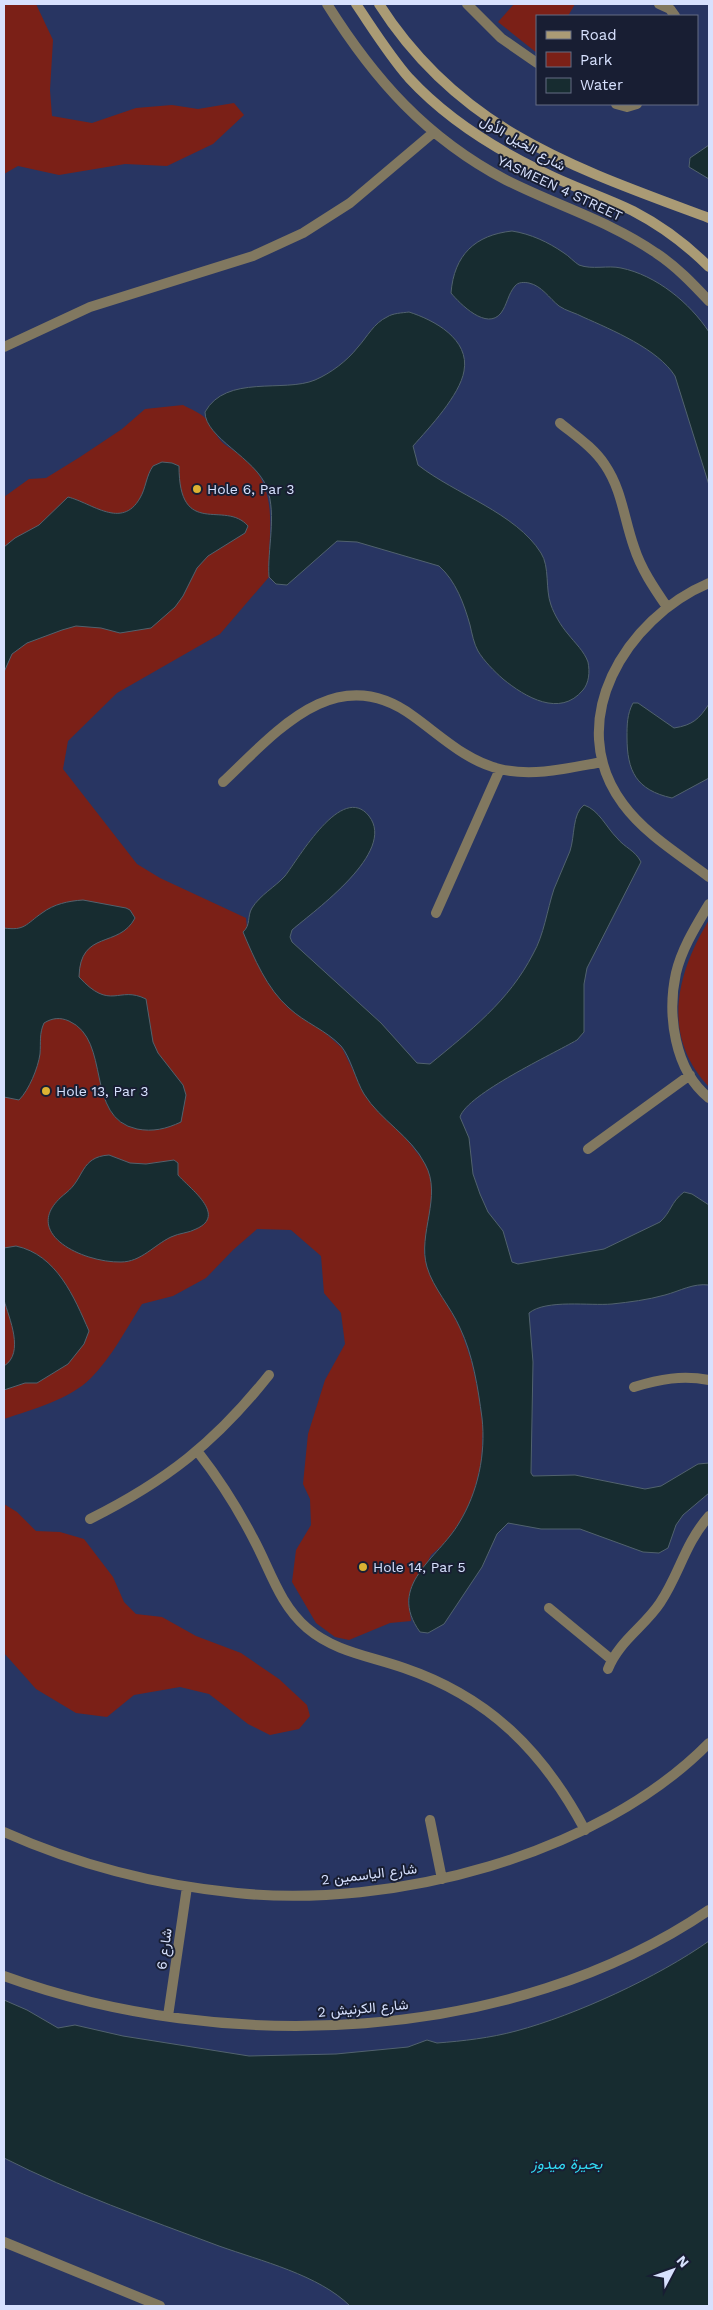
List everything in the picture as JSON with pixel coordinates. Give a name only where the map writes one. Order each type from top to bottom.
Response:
[{"type":"main road","name":"شارع الخيل الأول","points":[[356,4],[393,59],[410,79],[457,119],[493,144],[539,170],[633,211],[683,245],[709,267]]},
{"type":"main road","name":"شارع الخيل الأول","points":[[379,4],[407,45],[424,64],[442,82],[503,129],[570,165],[709,218]]},
{"type":"street","name":"YASMEEN 4 STREET","points":[[327,4],[365,61],[388,90],[434,132],[504,178],[618,230],[656,253],[686,277],[709,301]]},
{"type":"street","points":[[467,4],[502,38],[536,62]]},
{"type":"street","points":[[659,4],[670,10],[674,15]]},
{"type":"street","points":[[620,105],[627,107],[634,105]]},
{"type":"street","points":[[4,348],[90,307],[253,256],[303,233],[350,204],[434,132]]},
{"type":"street","points":[[560,423],[594,451],[613,477],[619,491],[634,549],[643,570],[667,607]]},
{"type":"street","points":[[709,583],[667,607],[631,642],[617,663],[608,687],[601,720],[602,762],[611,784],[623,804],[638,821],[709,877]]},
{"type":"street","points":[[223,782],[292,718],[322,702],[338,697],[355,696],[371,697],[400,707],[453,748],[476,760],[500,769],[539,772],[602,762]]},
{"type":"street","points":[[436,913],[500,769]]},
{"type":"street","points":[[709,904],[684,948],[676,973],[672,999],[673,1025],[679,1050],[690,1075],[709,1098]]},
{"type":"street","points":[[588,1149],[690,1075]]},
{"type":"street","points":[[90,1519],[136,1496],[164,1478],[198,1452],[241,1409],[268,1375]]},
{"type":"street","points":[[634,1387],[660,1379],[678,1377],[709,1380]]},
{"type":"street","points":[[198,1452],[242,1517],[285,1602],[307,1628],[339,1648],[422,1674],[478,1703],[503,1722],[543,1763],[559,1784],[585,1830]]},
{"type":"street","points":[[549,1608],[610,1665],[622,1645],[659,1604],[694,1535],[709,1516]]},
{"type":"street","name":"شارع الياسمين 2","points":[[4,1832],[85,1863],[136,1877],[187,1887],[238,1893],[289,1895],[341,1894],[392,1888],[442,1878],[507,1860],[585,1830],[628,1806],[668,1778],[709,1743]]},
{"type":"street","points":[[430,1820],[442,1878]]},
{"type":"street","name":"شارع 6","points":[[168,2016],[187,1887]]},
{"type":"street","name":"شارع الكرنيش 2","points":[[4,1976],[73,1998],[120,2009],[168,2016],[261,2026],[329,2026],[398,2020],[465,2008],[530,1993],[597,1971],[663,1938],[709,1910]]},
{"type":"street","points":[[4,2242],[160,2306]]},
{"type":"green space","points":[[4,4],[36,4],[53,40],[50,90],[52,116],[92,123],[136,108],[172,105],[198,109],[234,103],[244,115],[213,144],[167,166],[125,164],[59,175],[18,166],[4,174]]},
{"type":"green space","points":[[514,4],[575,4],[569,15],[536,15],[536,52],[498,22]]},
{"type":"green space","points":[[183,405],[204,417],[221,441],[248,461],[260,477],[266,490],[269,504],[269,577],[220,634],[117,693],[68,741],[63,769],[137,864],[160,878],[246,918],[247,929],[287,1007],[324,1032],[342,1048],[365,1095],[407,1140],[425,1163],[431,1178],[431,1202],[424,1252],[427,1268],[460,1328],[471,1360],[483,1427],[481,1464],[472,1499],[446,1542],[431,1555],[408,1599],[411,1621],[390,1623],[349,1640],[335,1637],[316,1623],[292,1582],[296,1550],[311,1525],[310,1499],[303,1484],[308,1434],[325,1380],[345,1344],[341,1313],[324,1293],[321,1256],[291,1230],[257,1229],[206,1278],[173,1296],[142,1304],[106,1361],[82,1386],[50,1403],[4,1419],[4,497],[29,479],[46,478],[80,457],[122,429],[145,409]]},
{"type":"green space","points":[[709,920],[709,1087],[694,1067],[684,1047],[679,1026],[679,1005],[682,983],[688,962]]},
{"type":"green space","points":[[4,1504],[17,1512],[36,1531],[60,1532],[84,1539],[113,1577],[124,1602],[136,1614],[162,1617],[196,1636],[241,1653],[279,1679],[307,1705],[310,1716],[299,1729],[270,1735],[248,1724],[209,1694],[180,1687],[134,1695],[107,1717],[76,1713],[36,1689],[4,1653]]},
{"type":"water","points":[[709,145],[709,179],[689,167],[690,158]]},
{"type":"water","points":[[512,231],[533,236],[546,242],[566,254],[579,265],[621,268],[647,277],[671,292],[701,321],[709,332],[709,485],[675,376],[658,357],[634,341],[562,308],[542,289],[529,283],[516,285],[501,313],[495,318],[489,319],[474,314],[451,293],[457,268],[469,249],[487,237]]},
{"type":"water","points":[[409,312],[429,320],[448,332],[456,340],[464,360],[464,371],[457,390],[443,411],[413,446],[418,465],[501,515],[530,539],[541,553],[546,565],[548,592],[552,609],[584,654],[589,666],[587,684],[583,690],[574,698],[564,703],[553,704],[532,698],[512,686],[489,666],[480,655],[473,639],[468,617],[459,593],[439,566],[357,542],[337,541],[287,585],[276,584],[269,577],[272,521],[267,488],[253,467],[222,440],[207,422],[205,412],[214,400],[227,393],[241,389],[302,384],[315,380],[344,362],[374,326],[382,320],[398,313]]},
{"type":"water","points":[[162,462],[179,466],[181,489],[187,503],[195,510],[205,514],[238,519],[248,526],[245,533],[208,556],[197,568],[183,596],[175,607],[151,628],[120,633],[101,628],[76,626],[62,630],[27,643],[12,654],[4,672],[4,547],[15,538],[39,525],[68,497],[106,512],[125,512],[133,507],[140,498],[153,466]]},
{"type":"water","points":[[633,703],[638,703],[674,728],[695,720],[709,704],[709,778],[672,798],[650,790],[642,784],[632,769],[627,749],[628,720]]},
{"type":"water","points":[[584,805],[598,815],[613,834],[641,862],[587,968],[584,984],[584,1032],[577,1040],[494,1086],[478,1097],[466,1108],[460,1117],[469,1138],[473,1174],[480,1194],[488,1212],[503,1231],[512,1262],[518,1264],[604,1249],[660,1222],[684,1192],[692,1194],[709,1205],[709,1285],[692,1286],[638,1301],[612,1304],[546,1306],[529,1313],[533,1362],[531,1473],[533,1476],[575,1475],[645,1489],[661,1486],[698,1464],[709,1463],[709,1493],[683,1515],[676,1525],[668,1548],[659,1553],[643,1552],[580,1529],[541,1529],[508,1523],[497,1534],[482,1567],[444,1624],[428,1633],[420,1632],[411,1615],[409,1600],[412,1586],[419,1573],[450,1536],[466,1511],[476,1486],[483,1445],[482,1418],[474,1372],[465,1338],[433,1282],[427,1267],[425,1241],[432,1189],[430,1176],[425,1164],[412,1145],[378,1112],[364,1094],[341,1046],[329,1035],[295,1013],[274,992],[243,932],[255,903],[285,876],[322,826],[334,815],[346,808],[358,808],[369,816],[375,830],[372,846],[363,863],[350,879],[292,930],[290,937],[292,942],[381,1023],[417,1063],[430,1064],[488,1014],[523,971],[540,939],[554,889],[572,845],[577,814]]},
{"type":"water","points":[[83,900],[126,908],[130,910],[135,918],[120,934],[93,945],[86,952],[81,962],[79,977],[90,987],[107,996],[136,995],[146,999],[153,1042],[158,1053],[183,1085],[186,1095],[181,1122],[165,1128],[149,1130],[137,1129],[121,1122],[110,1110],[104,1095],[90,1044],[82,1031],[69,1021],[62,1019],[53,1019],[44,1023],[37,1066],[30,1085],[23,1096],[19,1100],[4,1097],[4,928],[21,927],[51,907]]},
{"type":"water","points":[[109,1155],[130,1163],[146,1164],[174,1160],[178,1163],[178,1175],[197,1194],[207,1209],[208,1216],[205,1223],[193,1230],[165,1240],[135,1259],[121,1262],[89,1257],[74,1251],[60,1242],[51,1232],[48,1220],[52,1207],[72,1187],[88,1164],[100,1157]]},
{"type":"water","points":[[16,1246],[43,1258],[53,1268],[70,1292],[89,1331],[84,1344],[68,1364],[37,1383],[25,1383],[4,1390],[4,1366],[14,1353],[15,1344],[12,1325],[3,1294],[4,1248]]},
{"type":"water","name":"بحيرة ميدوز","points":[[709,1941],[709,2306],[350,2306],[337,2295],[306,2277],[110,2205],[4,2158],[4,2000],[27,2010],[58,2028],[75,2025],[123,2036],[249,2056],[336,2054],[408,2047],[427,2040],[437,2043],[476,2039],[539,2024],[590,2005],[641,1981],[689,1955]]},
{"type":"place","name":"Hole 6, Par 3","points":[[197,489]]},
{"type":"place","name":"Hole 13, Par 3","points":[[46,1091]]},
{"type":"place","name":"Hole 14, Par 5","points":[[363,1567]]}]
